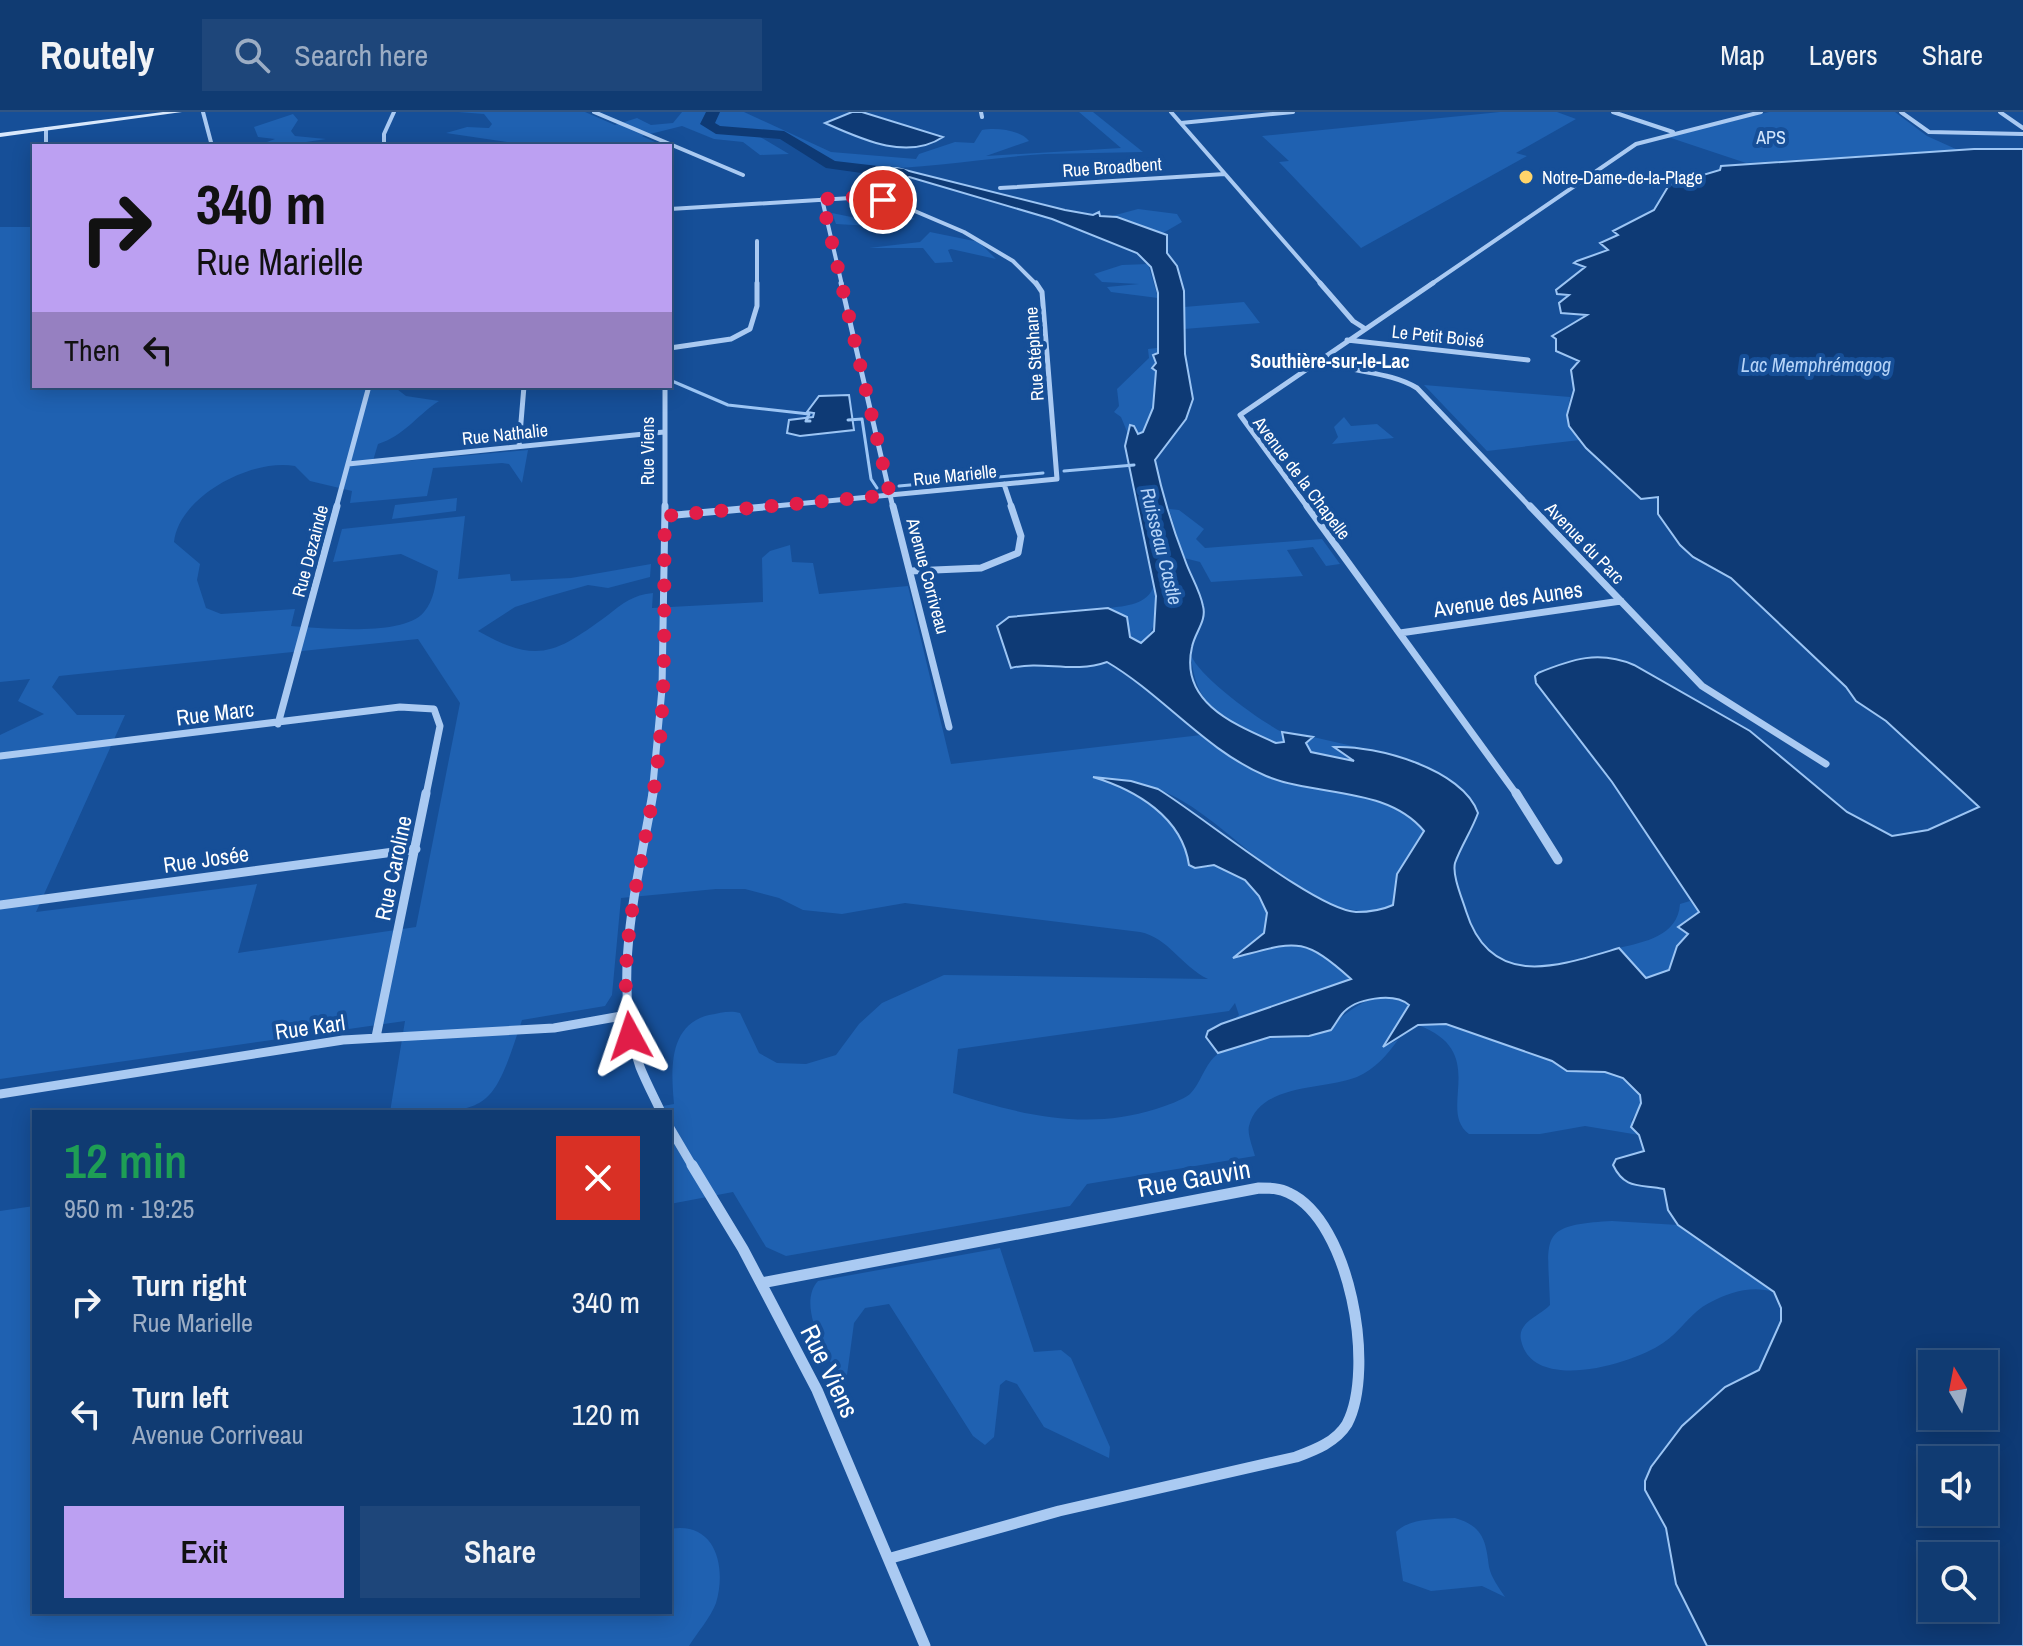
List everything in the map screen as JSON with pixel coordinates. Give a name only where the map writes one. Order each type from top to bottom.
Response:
[{"type":"street","points":[[0,135],[179,112]]},
{"type":"street","points":[[203,112],[211,144]]},
{"type":"street","points":[[384,144],[384,134],[394,112]]},
{"type":"street","points":[[594,112],[670,144]]},
{"type":"street","points":[[1171,112],[1353,321],[1364,328]]},
{"type":"street","points":[[1181,123],[1293,112]]},
{"type":"street","points":[[1613,112],[1675,133]]},
{"type":"street","points":[[1729,112],[1743,116]]},
{"type":"street","name":"Avenue de la Chapelle","points":[[1558,860],[1505,776],[1239,417],[1346,340],[1635,145],[1761,112]]},
{"type":"street","points":[[1901,112],[1926,132],[2023,131]]},
{"type":"street","points":[[2000,112],[2023,131]]},
{"type":"street","points":[[46,129],[46,144]]},
{"type":"street","points":[[672,145],[743,175]]},
{"type":"street","name":"Rue Broadbent","points":[[1000,188],[1225,174]]},
{"type":"street","name":"Rue Stéphane","points":[[672,209],[858,197],[889,202],[990,244],[1036,281],[1044,298],[1057,479]]},
{"type":"street","name":"Avenue Corriveau","points":[[822,199],[890,495],[949,727]]},
{"type":"street","points":[[672,348],[731,339],[750,329],[757,306],[757,241]]},
{"type":"street","name":"Le Petit Boisé","points":[[1346,340],[1528,360]]},
{"type":"street","name":"Avenue du Parc","points":[[1319,359],[1341,368],[1395,377],[1417,388],[1702,686],[1826,764]]},
{"type":"street","name":"Rue Dezainde","points":[[278,724],[368,388]]},
{"type":"street","points":[[519,446],[524,388]]},
{"type":"street","name":"Rue Viens","points":[[627,1015],[631,919],[660,729],[665,388]]},
{"type":"street","name":"Rue Nathalie","points":[[348,464],[664,432]]},
{"type":"street","name":"Rue Marielle","points":[[665,516],[1057,479]]},
{"type":"street","points":[[911,571],[950,571],[995,564],[1018,553],[1021,536],[1004,484]]},
{"type":"street","name":"Avenue des Aunes","points":[[1400,633],[1621,601]]},
{"type":"street","name":"Rue Marc","points":[[0,756],[400,707],[434,709]]},
{"type":"street","name":"Rue Caroline","points":[[376,1037],[440,726],[434,709]]},
{"type":"street","name":"Rue Josée","points":[[0,905],[416,849]]},
{"type":"street","points":[[627,1015],[643,1079],[660,1110]]},
{"type":"street","name":"Rue Karl","points":[[0,1094],[376,1037],[554,1028],[627,1015]]},
{"type":"street","name":"Rue Viens","points":[[672,1131],[761,1283],[817,1390],[891,1558],[925,1646]]},
{"type":"street","name":"Rue Gauvin","points":[[761,1283],[1259,1188],[1292,1193],[1313,1211],[1329,1232],[1348,1284],[1358,1362],[1356,1407],[1335,1438],[1320,1450],[1059,1511],[891,1558]]},
{"type":"green space","points":[[458,112],[585,112],[615,125],[637,118],[651,125],[673,123],[682,112],[744,112],[831,152],[916,159],[919,154],[955,142],[974,143],[982,130],[988,129],[1014,132],[1029,141],[986,156],[1121,148],[1079,112],[1093,112],[1143,152],[1045,154],[904,168],[857,169],[828,163],[786,138],[757,135],[789,154],[760,155],[743,142],[714,139],[682,126],[642,136],[655,142],[650,144],[493,144],[507,142],[446,133],[467,127],[489,128],[492,124],[484,114]]},
{"type":"green space","points":[[1500,112],[1557,112],[1576,119],[1516,153],[1527,156],[1361,248],[1279,162],[1289,161],[1262,136]]},
{"type":"green space","name":"APS","points":[[1769,112],[1895,112],[1927,136],[1958,150],[1746,163],[1668,137]]},
{"type":"green space","points":[[293,114],[298,120],[291,131],[295,136],[326,139],[293,144],[261,144],[275,139],[258,137],[254,127]]},
{"type":"green space","points":[[1138,209],[1177,214],[1182,222],[1163,233],[1112,216]]},
{"type":"green space","points":[[896,211],[915,219],[888,227],[836,224],[832,213],[856,218]]},
{"type":"green space","points":[[0,227],[32,227],[32,388],[396,388],[406,396],[439,401],[403,431],[378,444],[372,464],[528,450],[522,483],[509,464],[433,468],[427,496],[350,503],[352,491],[310,481],[295,466],[278,465],[239,474],[203,496],[189,510],[179,525],[174,542],[200,564],[197,580],[206,608],[221,614],[295,609],[291,626],[322,628],[381,628],[414,620],[430,603],[438,571],[401,554],[333,562],[342,529],[465,516],[458,579],[510,574],[511,581],[571,578],[651,564],[650,577],[608,588],[588,585],[546,597],[515,607],[478,631],[516,648],[546,650],[560,646],[624,603],[646,594],[653,593],[652,608],[763,602],[762,558],[770,551],[790,545],[792,562],[813,563],[819,594],[908,586],[951,764],[1201,735],[1248,766],[1396,806],[1424,831],[1397,874],[1393,905],[1362,911],[1331,905],[1301,890],[1185,802],[1150,787],[1096,778],[1127,791],[1156,809],[1177,834],[1189,865],[1195,868],[1214,865],[1245,880],[1259,896],[1267,913],[1264,933],[1236,956],[1298,946],[1321,955],[1351,979],[1233,1020],[1239,1015],[1235,1003],[1229,1011],[958,1049],[953,1093],[1003,1108],[1054,1118],[1130,1116],[1187,1096],[1214,1058],[1227,1048],[1249,1041],[1307,1036],[1367,1001],[1381,997],[1395,998],[1409,1005],[1384,1047],[1398,1040],[1369,1070],[1343,1081],[1279,1095],[1255,1112],[1249,1126],[1249,1137],[1255,1156],[1087,1184],[1070,1206],[786,1256],[766,1247],[733,1192],[672,1204],[672,1110],[640,1110],[674,1104],[672,1077],[675,1050],[686,1028],[696,1020],[721,1013],[740,1013],[759,1053],[777,1063],[806,1064],[836,1055],[859,1024],[882,1003],[944,975],[1208,979],[1159,940],[1140,932],[905,903],[842,914],[803,910],[779,898],[745,889],[716,889],[621,898],[612,995],[605,1006],[522,1020],[493,1091],[482,1102],[467,1108],[390,1110],[405,1021],[0,1079],[0,735],[44,714],[18,701],[30,679],[0,682]],"holes":[[[418,639],[460,703],[416,927],[238,953],[257,884],[36,912],[125,715],[77,715],[52,687],[59,676]]]},
{"type":"green space","points":[[930,232],[979,242],[996,259],[951,249],[948,250],[953,262],[935,263],[923,248],[869,248],[920,242]]},
{"type":"green space","points":[[1148,264],[1158,298],[1111,292],[1107,287],[1139,284],[1102,282],[1094,274],[1122,265]]},
{"type":"green space","points":[[1244,302],[1260,323],[1184,329],[1184,307]]},
{"type":"green space","points":[[1157,348],[1153,408],[1143,432],[1138,434],[1134,426],[1130,426],[1128,434],[1121,417],[1114,412],[1119,406],[1117,389],[1149,358],[1148,349]]},
{"type":"green space","points":[[1424,385],[1570,397],[1567,415],[1580,440],[1487,451]]},
{"type":"green space","points":[[1344,417],[1351,426],[1377,424],[1394,438],[1332,444],[1338,437],[1334,427]]},
{"type":"green space","points":[[457,498],[456,511],[392,519],[395,505]]},
{"type":"green space","points":[[1169,509],[1179,510],[1204,529],[1196,539],[1205,548],[1322,539],[1340,564],[1326,566],[1313,547],[1287,550],[1303,576],[1211,582],[1200,562],[1184,558]]},
{"type":"green space","points":[[1154,585],[1156,617],[1141,643],[1130,637],[1123,615],[1108,608],[1142,601]]},
{"type":"green space","points":[[1191,655],[1218,686],[1282,732],[1284,742],[1276,743],[1259,736],[1218,713],[1200,690]]},
{"type":"green space","points":[[1313,737],[1370,750],[1335,747],[1356,761],[1311,752],[1306,743]]},
{"type":"green space","points":[[1690,901],[1699,912],[1679,927],[1688,933],[1677,946],[1669,970],[1646,978],[1619,948],[1658,936],[1673,924],[1680,904]]},
{"type":"green space","points":[[1446,1024],[1552,1061],[1567,1071],[1605,1072],[1623,1078],[1640,1095],[1641,1104],[1631,1121],[1639,1135],[1585,1126],[1540,1134],[1469,1134],[1460,1124],[1457,1111],[1458,1065],[1452,1050],[1440,1036],[1418,1025]]},
{"type":"green space","points":[[32,1206],[32,1614],[672,1614],[672,1529],[685,1528],[707,1539],[718,1561],[719,1589],[711,1614],[689,1646],[0,1646],[0,1211]]},
{"type":"green space","points":[[1612,1221],[1678,1225],[1774,1292],[1749,1290],[1717,1299],[1703,1307],[1663,1343],[1630,1359],[1585,1370],[1544,1366],[1529,1356],[1521,1334],[1526,1324],[1550,1305],[1548,1263],[1552,1239],[1570,1226]]},
{"type":"green space","points":[[1000,1248],[1034,1352],[1061,1350],[1071,1358],[1110,1447],[1109,1458],[1044,1427],[1017,1384],[1006,1380],[1000,1385],[994,1437],[985,1445],[973,1436],[889,1304],[865,1308],[854,1323],[847,1375],[840,1379],[828,1357],[816,1330],[810,1303],[818,1281]]},
{"type":"green space","points":[[1455,1518],[1472,1525],[1481,1536],[1492,1575],[1505,1597],[1482,1586],[1431,1591],[1403,1581],[1396,1532],[1416,1522]]},
{"type":"water","points":[[852,112],[862,112],[943,137],[929,144],[899,147],[869,141],[825,123]]},
{"type":"water","name":"Lac Memphrémagog","points":[[1974,149],[2023,149],[2023,1646],[1707,1646],[1676,1584],[1666,1528],[1645,1490],[1645,1481],[1651,1467],[1682,1426],[1725,1387],[1759,1370],[1781,1321],[1781,1308],[1774,1292],[1678,1225],[1668,1210],[1664,1189],[1628,1182],[1618,1173],[1613,1165],[1616,1159],[1644,1151],[1639,1135],[1631,1127],[1641,1103],[1640,1095],[1623,1078],[1605,1072],[1567,1071],[1552,1061],[1446,1024],[1418,1025],[1383,1047],[1409,1005],[1385,998],[1348,1008],[1331,1030],[1309,1036],[1270,1037],[1218,1053],[1206,1037],[1208,1031],[1351,979],[1308,948],[1284,946],[1233,958],[1264,933],[1267,913],[1259,896],[1245,880],[1214,865],[1195,868],[1189,865],[1185,848],[1167,819],[1125,789],[1093,777],[1131,781],[1158,789],[1314,896],[1356,912],[1393,905],[1397,874],[1424,831],[1391,806],[1350,794],[1286,783],[1244,765],[1107,662],[1082,667],[1035,665],[1011,668],[997,626],[1009,617],[1108,608],[1127,617],[1130,637],[1141,643],[1154,631],[1156,596],[1125,446],[1130,425],[1138,434],[1143,432],[1153,408],[1156,371],[1152,368],[1156,363],[1153,355],[1158,353],[1158,293],[1151,267],[1137,253],[1052,219],[899,174],[862,169],[897,168],[1065,210],[1093,215],[1099,212],[1100,216],[1117,217],[1167,235],[1167,253],[1177,266],[1184,291],[1185,354],[1193,399],[1186,419],[1155,460],[1172,523],[1203,606],[1190,666],[1194,683],[1202,697],[1228,719],[1276,743],[1284,742],[1282,732],[1313,737],[1306,743],[1311,752],[1354,761],[1334,747],[1372,750],[1437,772],[1469,797],[1478,813],[1455,863],[1455,874],[1477,936],[1492,953],[1510,963],[1529,966],[1573,961],[1619,948],[1646,978],[1669,970],[1677,946],[1688,934],[1678,927],[1699,912],[1612,782],[1536,683],[1538,673],[1562,664],[1597,657],[1634,665],[1750,731],[1847,812],[1892,836],[1928,830],[1979,807],[1886,721],[1856,701],[1846,687],[1731,578],[1693,557],[1680,545],[1658,514],[1658,497],[1641,499],[1586,448],[1569,426],[1567,415],[1574,390],[1571,370],[1579,361],[1556,351],[1556,339],[1552,336],[1587,315],[1561,313],[1559,303],[1569,295],[1557,294],[1556,290],[1585,267],[1574,263],[1608,250],[1600,243],[1618,235],[1613,231],[1654,210],[1669,185],[1720,170],[1721,166]]},
{"type":"water","points":[[849,395],[854,430],[800,436],[787,433],[789,420],[813,417],[814,413],[807,412],[819,396]]},
{"type":"waterway","name":"Ruisseau Castle","points":[[713,112],[707,124],[716,130],[784,135],[831,165],[904,174]]},
{"type":"waterway","points":[[672,381],[728,405],[809,414],[806,421],[810,421]]},
{"type":"waterway","points":[[848,420],[862,419],[871,479],[877,488]]},
{"type":"waterway","points":[[1064,471],[1134,465]]},
{"type":"waterway","points":[[899,486],[1043,473]]},
{"type":"place","name":"Notre-Dame-de-la-Plage","points":[[1526,177]]},
{"type":"district","name":"Southière-sur-le-Lac","points":[[1330,360]]},
{"type":"route","points":[[630,1036],[627,988],[631,919],[654,785],[660,729],[665,516],[890,495],[822,199],[858,197],[883,200]]}]
